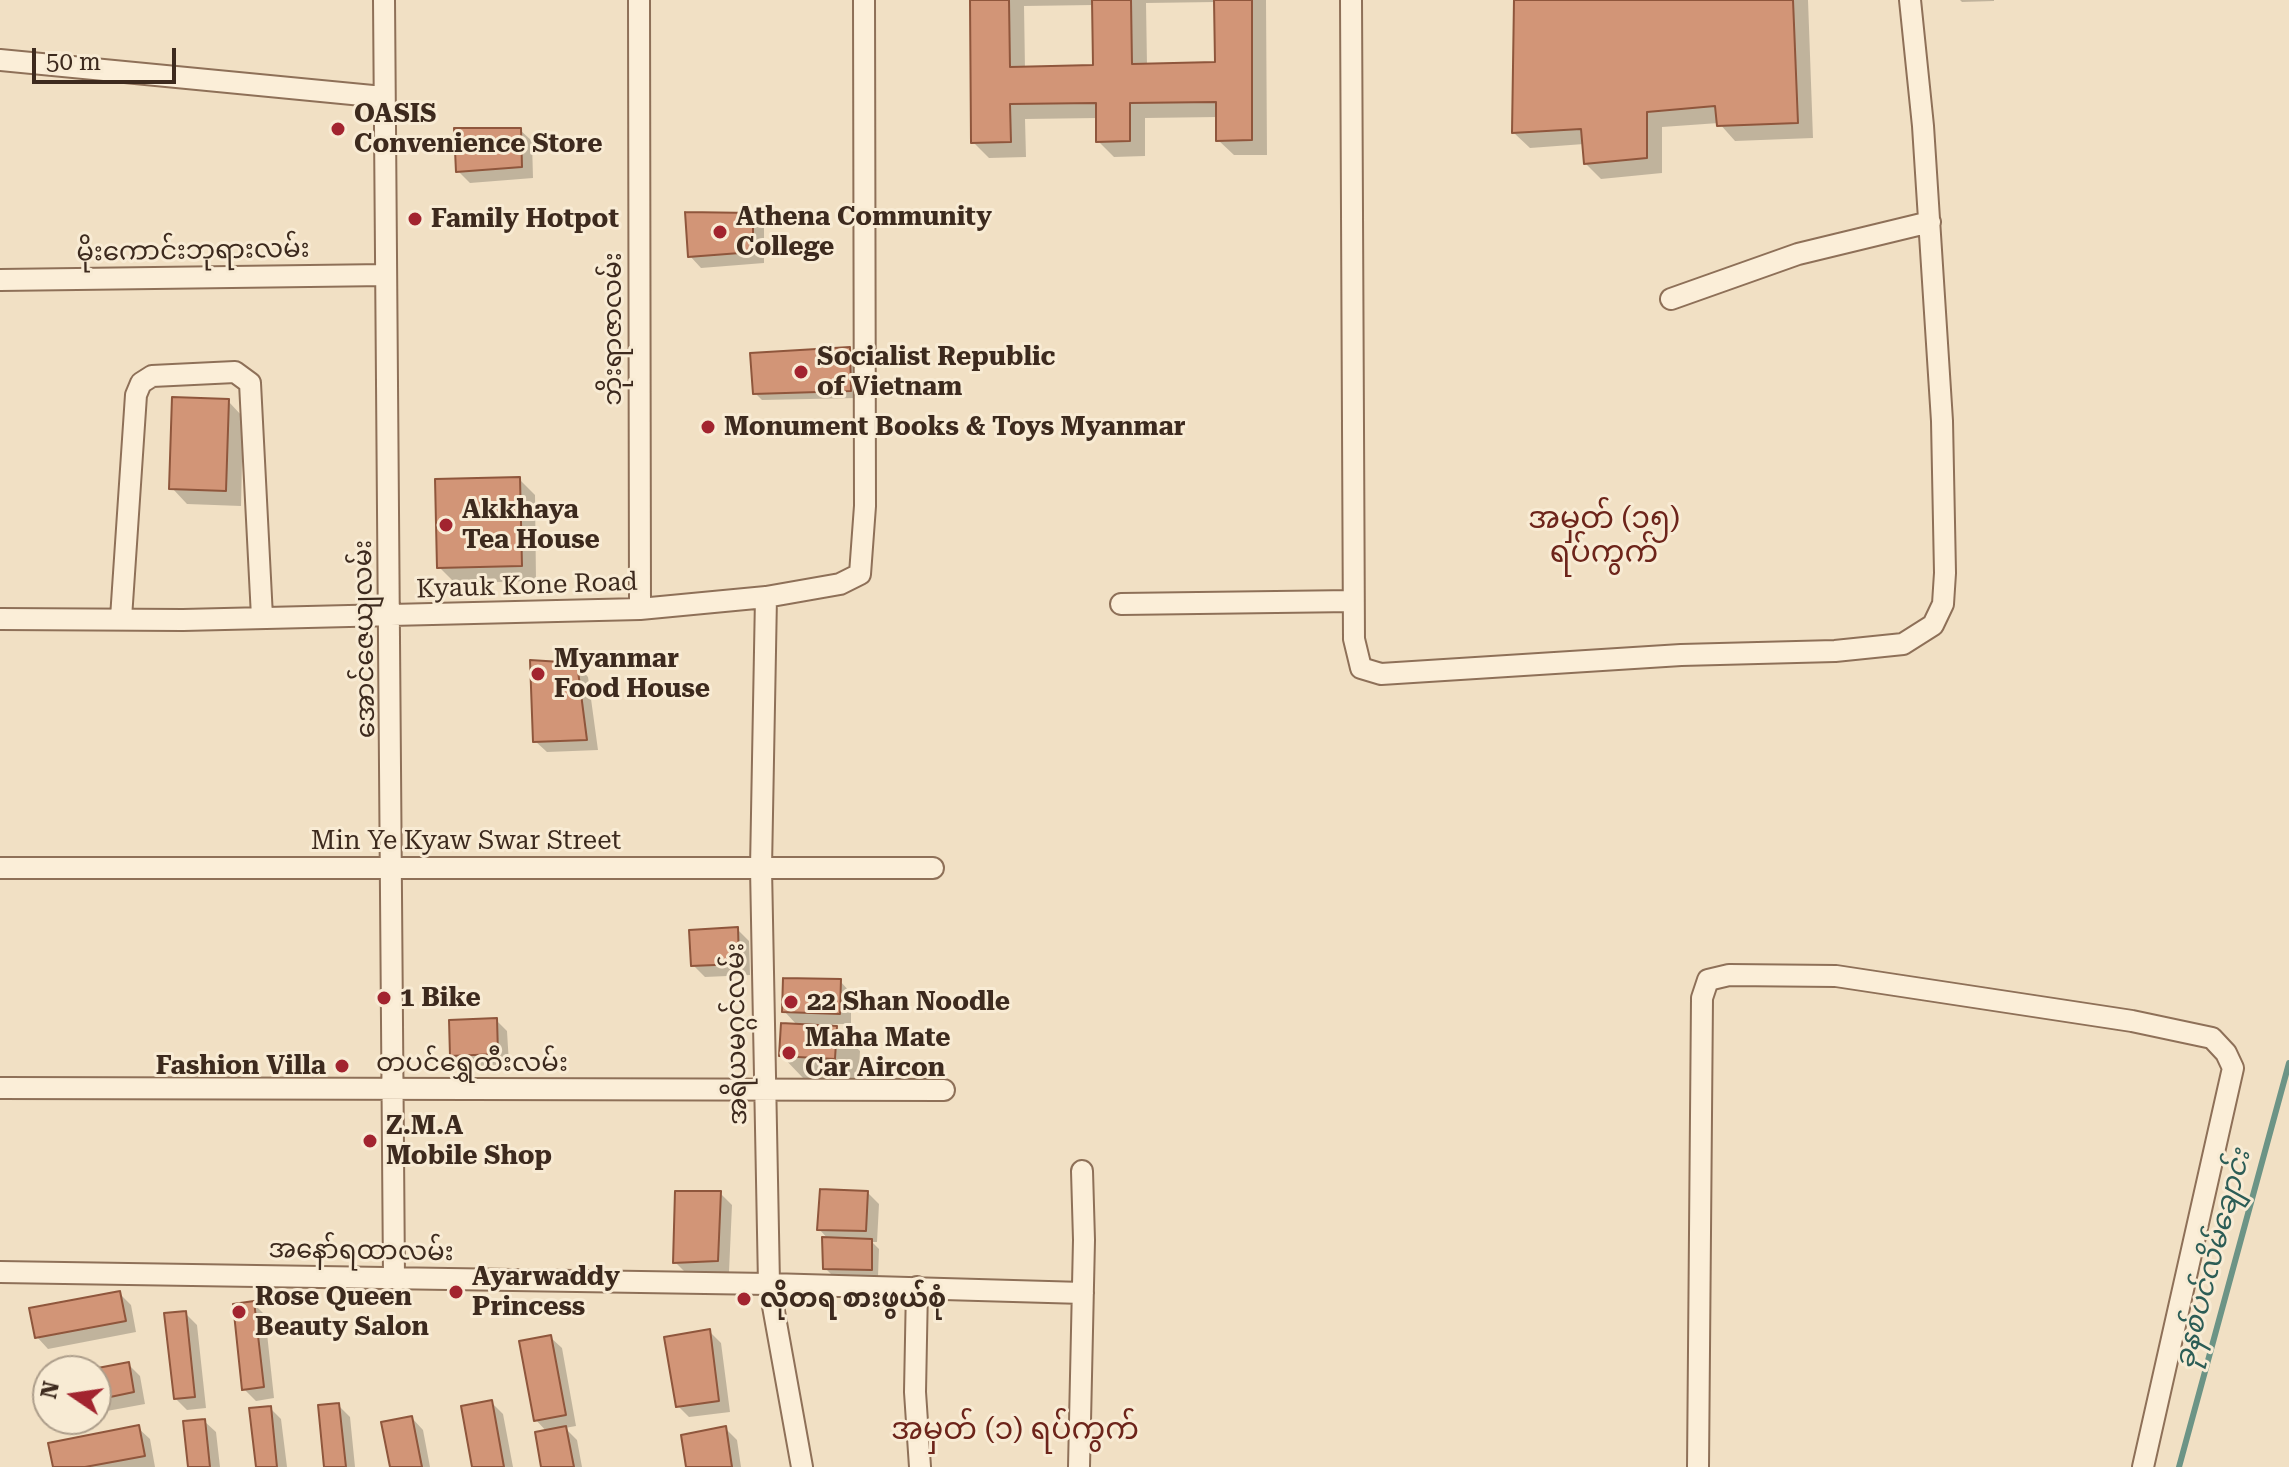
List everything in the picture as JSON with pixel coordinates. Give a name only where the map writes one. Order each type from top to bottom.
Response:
[{"type":"street","name":"အောင်ဇေယျလမ်း","points":[[384,0],[394,867],[394,1277]]},
{"type":"street","name":"ဘိုးရာဇာလမ်း","points":[[639,0],[640,609]]},
{"type":"street","name":"Kyauk Kone Road","points":[[0,619],[391,616],[640,609],[766,597],[840,584],[860,574],[865,506],[864,0]]},
{"type":"street","points":[[1351,0],[1354,639],[1361,668],[1381,674],[1666,656],[1835,651],[1903,644],[1933,625],[1943,604],[1945,573],[1942,421],[1930,222],[1910,0]]},
{"type":"street","points":[[0,60],[383,97]]},
{"type":"street","points":[[1671,299],[1798,254],[1930,222]]},
{"type":"street","name":"မိုးကောင်းဘုရားလမ်း","points":[[0,280],[386,275]]},
{"type":"street","points":[[121,618],[136,395],[141,383],[152,376],[235,372],[250,383],[262,617]]},
{"type":"street","name":"အရိယမဂ္ဂင်လမ်း","points":[[766,597],[761,868],[769,1284],[802,1467]]},
{"type":"street","points":[[1121,604],[1353,601]]},
{"type":"street","name":"Min Ye Kyaw Swar Street","points":[[0,868],[933,868]]},
{"type":"street","points":[[1698,1467],[1702,998],[1708,980],[1729,975],[1836,976],[2132,1021],[2212,1038],[2226,1053],[2233,1068],[2143,1467]]},
{"type":"street","name":"တပင်ရွှေထီးလမ်း","points":[[0,1088],[944,1090]]},
{"type":"street","points":[[1079,1467],[1082,1171]]},
{"type":"street","name":"အနော်ရထာလမ်း","points":[[0,1272],[769,1284],[1083,1293]]},
{"type":"street","points":[[917,1287],[915,1392],[920,1467]]},
{"type":"building","points":[[970,0],[1009,0],[1010,67],[1093,65],[1092,0],[1131,0],[1132,64],[1215,62],[1214,0],[1252,0],[1252,140],[1216,141],[1216,102],[1130,103],[1130,141],[1096,142],[1096,103],[1010,104],[1011,142],[971,143]]},
{"type":"building","points":[[1514,0],[1793,0],[1798,123],[1717,126],[1715,106],[1647,112],[1647,158],[1584,164],[1581,129],[1512,133]]},
{"type":"building","points":[[454,128],[521,128],[522,167],[456,172]]},
{"type":"building","name":"Athena Community College","points":[[685,212],[753,213],[753,252],[688,257]]},
{"type":"building","name":"Socialist Republic of Vietnam","points":[[850,347],[851,391],[753,394],[750,353]]},
{"type":"building","points":[[172,397],[229,399],[226,491],[169,489]]},
{"type":"building","points":[[520,477],[522,566],[437,568],[435,479]]},
{"type":"building","points":[[530,660],[577,663],[587,740],[533,742]]},
{"type":"building","points":[[738,927],[739,964],[691,966],[689,930]]},
{"type":"building","points":[[783,978],[841,979],[840,1014],[782,1012]]},
{"type":"building","points":[[497,1018],[498,1054],[450,1056],[449,1020]]},
{"type":"building","points":[[781,1023],[837,1026],[835,1059],[779,1056]]},
{"type":"building","points":[[820,1189],[868,1191],[866,1231],[817,1230]]},
{"type":"building","points":[[675,1191],[721,1191],[718,1261],[673,1263]]},
{"type":"building","points":[[822,1237],[872,1239],[872,1270],[823,1269]]},
{"type":"building","points":[[120,1291],[126,1321],[35,1338],[29,1308]]},
{"type":"building","points":[[254,1301],[264,1387],[242,1390],[233,1304]]},
{"type":"building","points":[[186,1311],[195,1397],[174,1399],[164,1313]]},
{"type":"building","points":[[710,1329],[719,1401],[676,1407],[664,1337]]},
{"type":"building","points":[[551,1335],[566,1415],[534,1421],[519,1341]]},
{"type":"building","points":[[129,1362],[134,1392],[112,1397],[112,1365]]},
{"type":"building","points":[[492,1400],[504,1467],[472,1467],[461,1406]]},
{"type":"building","points":[[339,1403],[346,1467],[324,1467],[318,1405]]},
{"type":"building","points":[[271,1406],[277,1467],[256,1467],[249,1408]]},
{"type":"building","points":[[412,1416],[422,1467],[390,1467],[381,1422]]},
{"type":"building","points":[[205,1419],[210,1467],[188,1467],[183,1421]]},
{"type":"building","points":[[139,1425],[145,1456],[85,1467],[53,1467],[48,1443],[88,1435],[112,1435],[112,1430]]},
{"type":"building","points":[[566,1426],[574,1467],[541,1467],[535,1432]]},
{"type":"building","points":[[726,1426],[732,1467],[686,1467],[681,1435]]},
{"type":"waterway","name":"ခုနစ်ပင်လိမ်ချောင်း","points":[[2179,1467],[2289,1063]]},
{"type":"place","name":"OASIS Convenience Store","points":[[338,129]]},
{"type":"place","name":"Family Hotpot","points":[[415,219]]},
{"type":"place","name":"Athena Community College","points":[[720,232]]},
{"type":"place","name":"Socialist Republic of Vietnam","points":[[801,372]]},
{"type":"place","name":"Monument Books & Toys Myanmar","points":[[708,427]]},
{"type":"place","name":"Akkhaya Tea House","points":[[446,525]]},
{"type":"place","name":"Myanmar Food House","points":[[538,674]]},
{"type":"place","name":"1 Bike","points":[[384,998]]},
{"type":"place","name":"22 Shan Noodle","points":[[791,1002]]},
{"type":"place","name":"Maha Mate Car Aircon","points":[[789,1053]]},
{"type":"place","name":"Fashion Villa","points":[[342,1066]]},
{"type":"place","name":"Z.M.A Mobile Shop","points":[[370,1141]]},
{"type":"place","name":"Ayarwaddy Princess","points":[[456,1292]]},
{"type":"place","name":"လိုတရ စားဖွယ်စုံ","points":[[744,1299]]},
{"type":"place","name":"Rose Queen Beauty Salon","points":[[239,1312]]},
{"type":"district","name":"အမှတ် (၁၅) ရပ်ကွက်","points":[[1604,536]]},
{"type":"district","name":"အမှတ် (၁) ရပ်ကွက်","points":[[1015,1430]]}]
